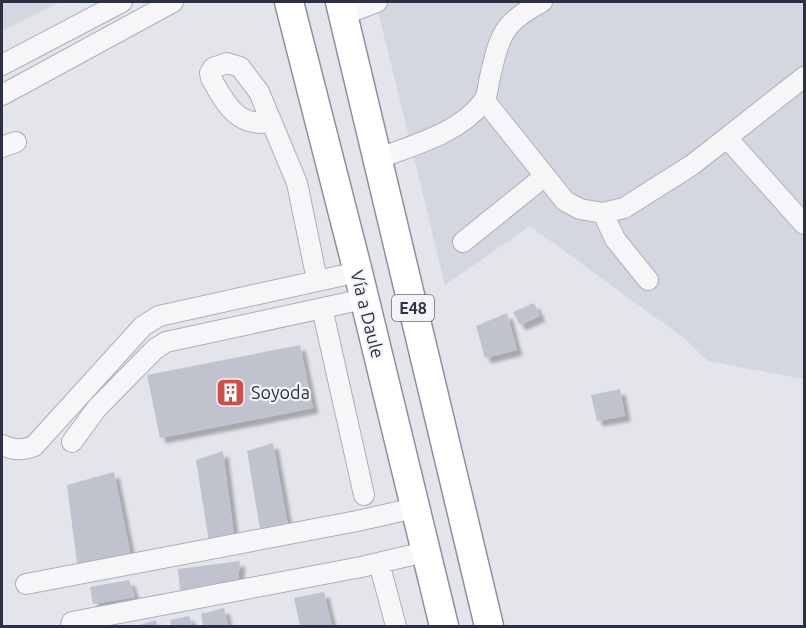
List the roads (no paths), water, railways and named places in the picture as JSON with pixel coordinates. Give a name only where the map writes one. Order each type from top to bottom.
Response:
[{"type":"highway","name":"Vía a Daule","points":[[290,2],[444,627]]},
{"type":"highway","name":"E48","points":[[342,8],[488,623]]},
{"type":"street","points":[[2,65],[122,2]]},
{"type":"street","points":[[2,95],[173,2]]},
{"type":"street","points":[[342,8],[377,2]]},
{"type":"street","points":[[378,159],[449,129],[470,116],[484,101],[500,39],[506,27],[520,13],[542,2]]},
{"type":"street","points":[[2,48],[30,50]]},
{"type":"street","points":[[484,101],[565,201],[580,209],[603,213],[624,208],[692,165],[804,77]]},
{"type":"street","points":[[271,122],[297,183],[317,280]]},
{"type":"street","points":[[727,138],[804,224]]},
{"type":"street","points":[[463,242],[545,176]]},
{"type":"street","points":[[603,213],[615,239],[648,280]]},
{"type":"street","points":[[2,445],[24,450],[34,446],[143,326],[159,316],[358,272]]},
{"type":"street","points":[[72,442],[97,408],[155,349],[166,342],[364,299]]},
{"type":"street","points":[[322,308],[364,495]]},
{"type":"street","points":[[26,584],[415,508]]},
{"type":"street","points":[[72,627],[72,622],[379,563],[425,552]]},
{"type":"street","points":[[379,563],[396,627]]},
{"type":"place","name":"Soyoda","points":[[230,392]]}]
